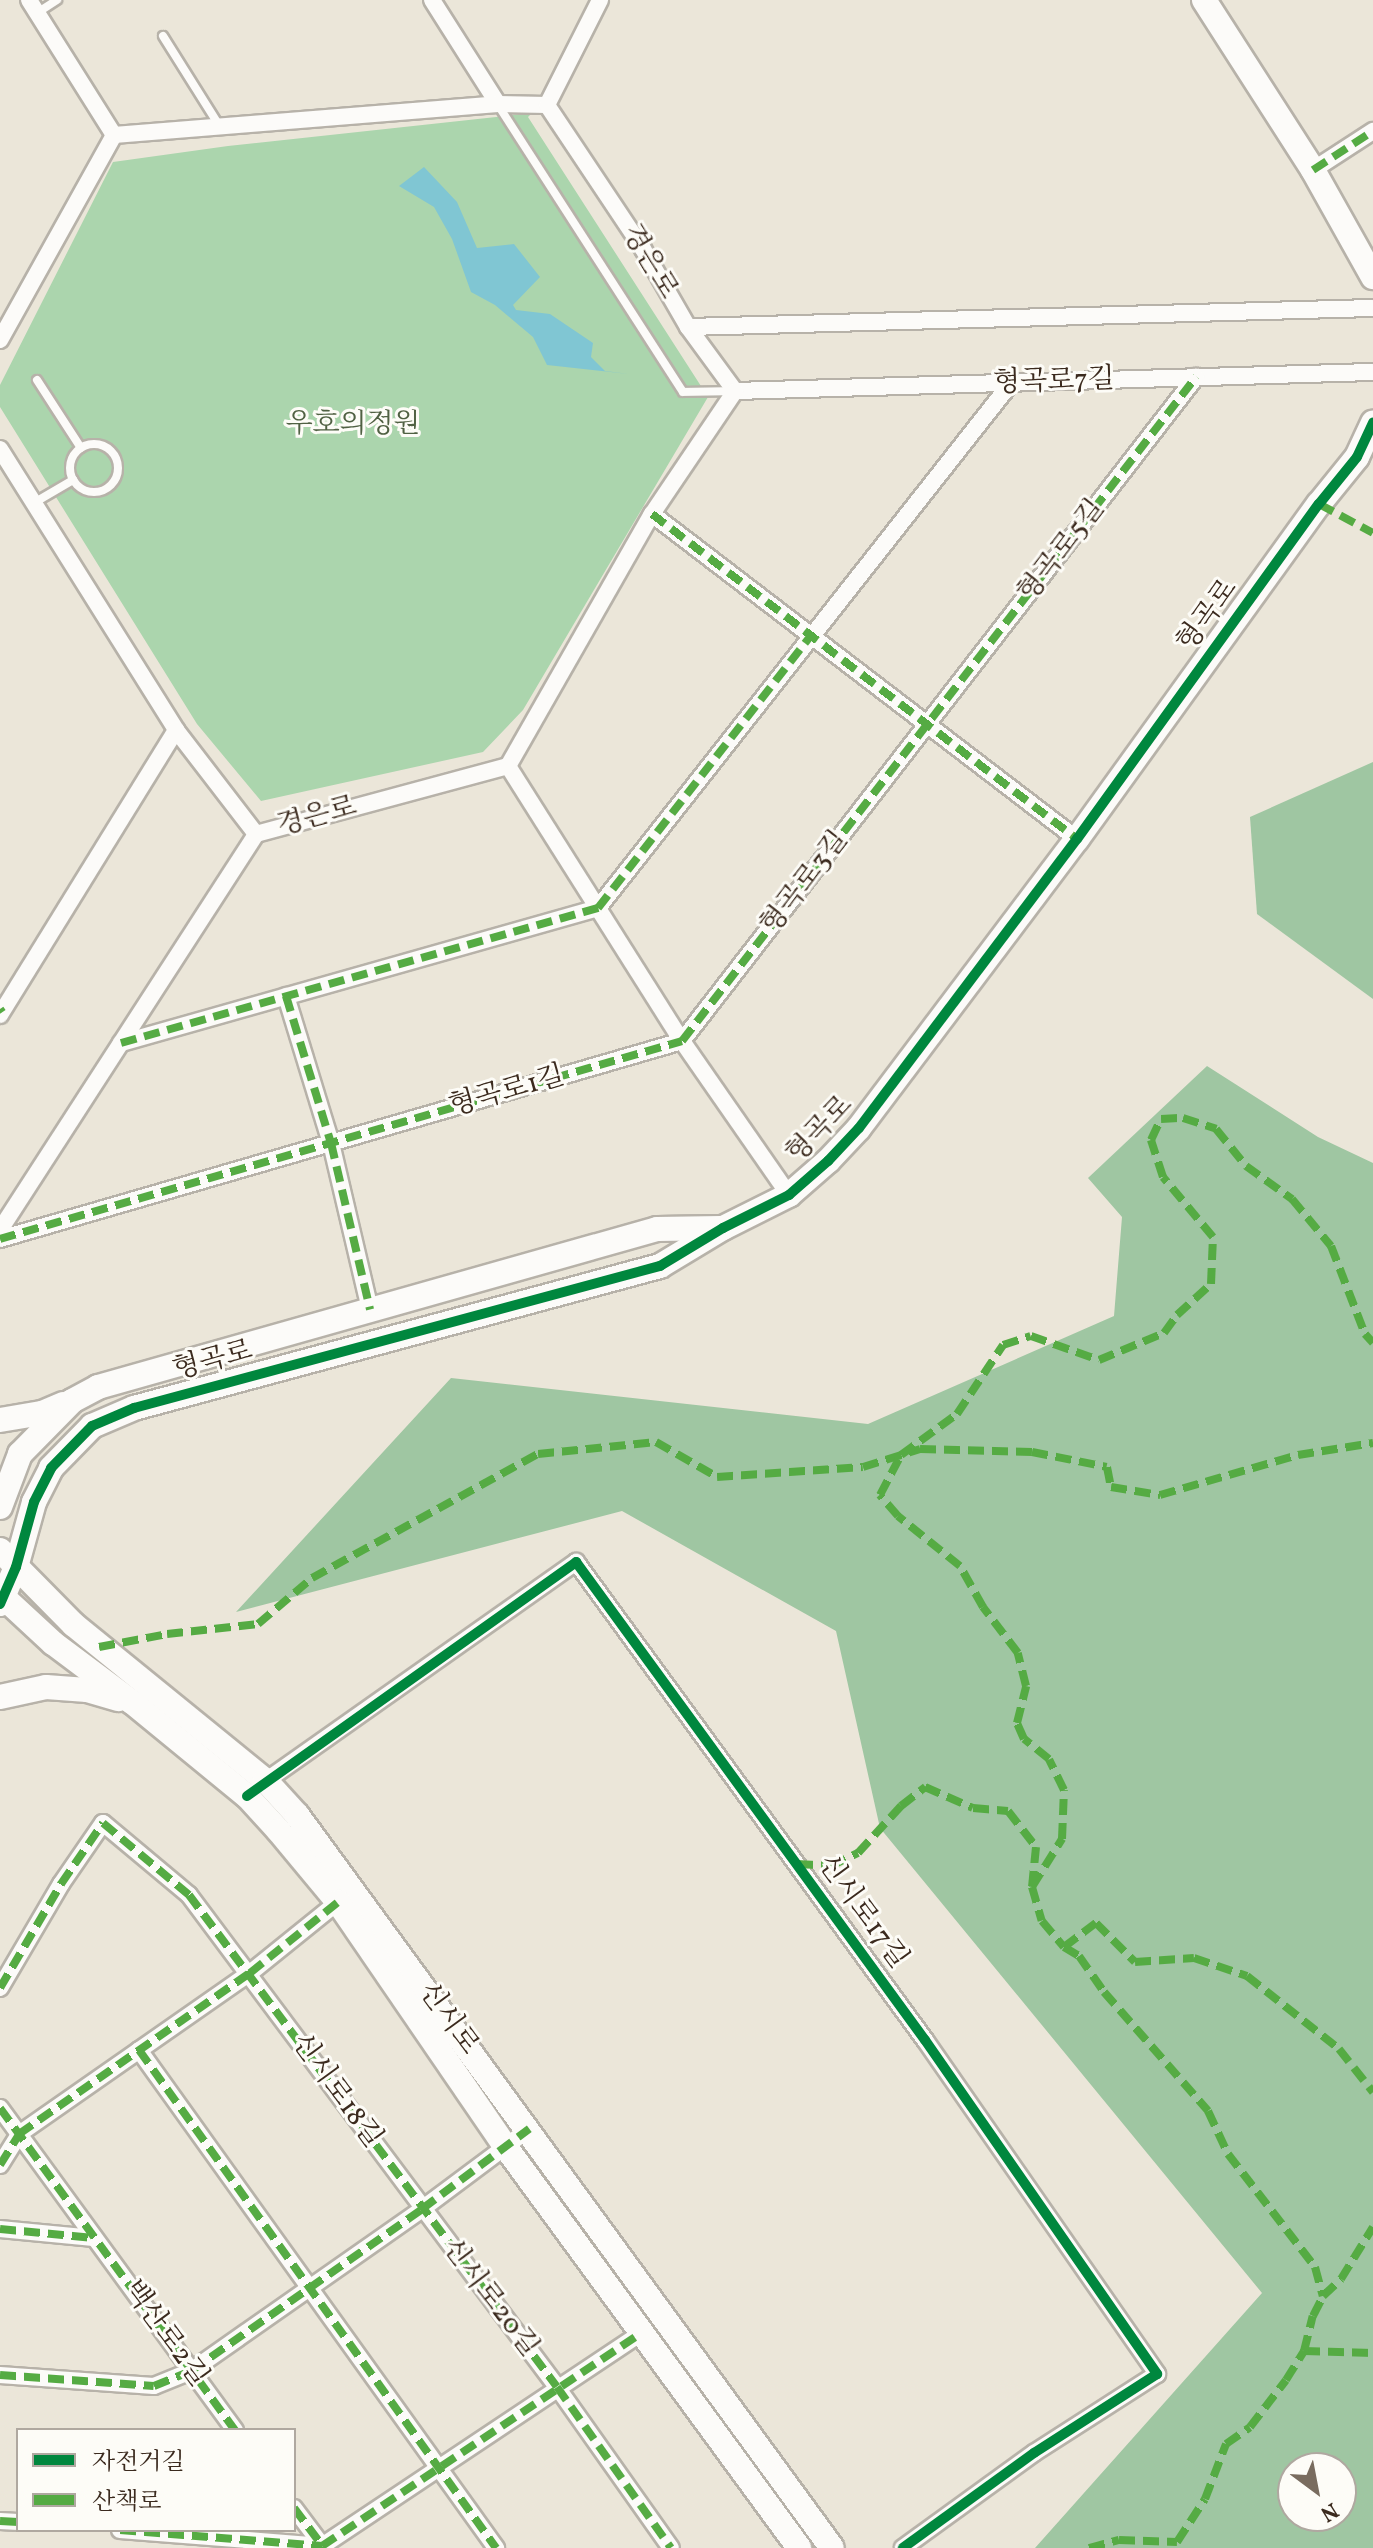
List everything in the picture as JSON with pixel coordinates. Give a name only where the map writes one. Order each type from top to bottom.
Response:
[{"type":"street","points":[[432,0],[498,104]]},
{"type":"street","points":[[114,135],[498,104],[547,105],[600,0]]},
{"type":"street","points":[[1204,0],[1313,170],[1373,277]]},
{"type":"street","points":[[33,6],[114,135]]},
{"type":"street","name":"경은로","points":[[547,105],[643,249],[688,327],[735,391]]},
{"type":"street","points":[[1313,170],[1373,131]]},
{"type":"street","points":[[0,340],[114,135]]},
{"type":"street","points":[[688,327],[1373,308]]},
{"type":"street","name":"형곡로7길","points":[[735,391],[1373,372]]},
{"type":"street","name":"형곡로5길","points":[[928,725],[1196,377]]},
{"type":"street","points":[[121,1043],[598,908],[1011,383]]},
{"type":"street","points":[[735,391],[652,514],[508,766],[682,1041],[789,1195]]},
{"type":"street","name":"형곡로","points":[[1,1598],[8,1558],[51,1468],[92,1426],[134,1408],[660,1266],[723,1228],[789,1195],[859,1128],[1077,839],[1319,504],[1357,457],[1373,422]]},
{"type":"street","name":"경은로","points":[[0,449],[176,730],[256,834]]},
{"type":"street","points":[[652,514],[1077,839]]},
{"type":"street","name":"형곡로3길","points":[[682,1041],[928,725]]},
{"type":"street","points":[[1,1012],[176,730]]},
{"type":"street","name":"경은로","points":[[0,1230],[256,834],[508,766]]},
{"type":"street","points":[[286,996],[331,1143],[370,1309]]},
{"type":"street","name":"형곡로1길","points":[[331,1143],[682,1041]]},
{"type":"street","points":[[0,1239],[331,1143]]},
{"type":"street","name":"형곡로","points":[[0,1507],[20,1454],[72,1401],[98,1387],[657,1229],[723,1228]]},
{"type":"street","points":[[0,1420],[42,1413],[72,1401]]},
{"type":"street","name":"신시로","points":[[8,1558],[99,1647],[256,1788],[505,2146],[799,2548]]},
{"type":"street","name":"신시로17길","points":[[256,1788],[576,1562],[925,2040],[1157,2374],[1034,2453],[903,2548]]},
{"type":"street","name":"신시로","points":[[1,1598],[53,1643],[132,1702],[297,1815],[355,1890],[832,2548]]},
{"type":"street","points":[[0,1697],[46,1687],[87,1690],[132,1702]]},
{"type":"street","name":"신시로18길","points":[[0,1988],[61,1884],[103,1823],[189,1895],[250,1973],[422,2209]]},
{"type":"street","points":[[0,2165],[19,2134],[250,1973],[338,1902]]},
{"type":"street","points":[[139,2050],[496,2548]]},
{"type":"street","name":"백산로2길","points":[[0,2108],[234,2428]]},
{"type":"street","points":[[0,2375],[154,2386],[191,2371],[422,2209],[529,2129]]},
{"type":"street","name":"신시로20길","points":[[422,2209],[557,2387],[671,2548]]},
{"type":"street","points":[[0,2229],[94,2238]]},
{"type":"street","points":[[144,2532],[323,2547],[641,2333]]},
{"type":"street","points":[[296,2511],[323,2547]]},
{"type":"lane","points":[[33,6],[57,0]]},
{"type":"lane","points":[[163,36],[220,127]]},
{"type":"lane","points":[[498,104],[683,392],[735,391]]},
{"type":"lane","points":[[37,380],[81,448]]},
{"type":"lane","points":[[91,444],[107,448],[116,460],[116,475],[100,491],[84,490],[73,480],[70,464],[81,448],[91,444]]},
{"type":"lane","points":[[32,504],[73,480]]},
{"type":"green space","name":"우호의정원","points":[[532,113],[528,117],[708,397],[523,710],[483,752],[261,801],[197,724],[0,407],[0,385],[113,162],[228,146]]},
{"type":"green space","points":[[1373,762],[1373,999],[1257,914],[1250,817]]},
{"type":"green space","points":[[1207,1066],[1318,1137],[1373,1163],[1373,2548],[1035,2548],[1262,2293],[880,1828],[836,1631],[622,1511],[236,1612],[451,1378],[868,1424],[1114,1316],[1122,1217],[1088,1178]]},
{"type":"water","points":[[424,167],[457,202],[477,248],[514,244],[540,277],[513,305],[516,310],[550,314],[593,343],[591,357],[605,371],[629,374],[547,365],[533,337],[495,305],[471,292],[452,239],[434,207],[399,186]]},
{"type":"marked path","points":[[1313,170],[1373,131]]},
{"type":"marked path","points":[[0,1239],[682,1041],[1196,377]]},
{"type":"marked path","points":[[1319,504],[1373,533]]},
{"type":"marked path","points":[[652,514],[1077,839]]},
{"type":"marked path","points":[[121,1043],[598,908],[811,635]]},
{"type":"marked path","points":[[286,996],[331,1143],[370,1309]]},
{"type":"marked path","points":[[1032,1887],[1062,1839],[1064,1790],[1049,1759],[1024,1739],[1017,1723],[1026,1686],[1018,1653],[983,1607],[960,1566],[898,1516],[880,1495],[901,1455],[957,1414],[1003,1345],[1031,1336],[1099,1360],[1164,1333],[1177,1315],[1211,1284],[1213,1237],[1163,1177],[1151,1140],[1161,1119],[1183,1118],[1216,1129],[1246,1166],[1292,1199],[1331,1246],[1365,1334],[1373,1343]]},
{"type":"marked path","points":[[99,1647],[167,1634],[258,1624],[312,1578],[538,1454],[656,1442],[717,1477],[863,1467],[920,1449],[1032,1452],[1107,1467],[1111,1487],[1160,1495],[1298,1455],[1373,1443]]},
{"type":"marked path","points":[[797,1864],[831,1866],[858,1853],[901,1806],[925,1787],[973,1808],[1008,1811],[1036,1847],[1032,1887],[1042,1921],[1064,1947],[1096,1923],[1135,1962],[1194,1958],[1247,1976],[1339,2049],[1373,2092]]},
{"type":"marked path","points":[[0,1988],[61,1884],[103,1823],[189,1895],[557,2387],[671,2548]]},
{"type":"marked path","points":[[0,2165],[19,2134],[250,1973],[338,1902]]},
{"type":"marked path","points":[[1064,1947],[1079,1956],[1104,1992],[1208,2111],[1228,2154],[1315,2267],[1323,2296]]},
{"type":"marked path","points":[[139,2050],[496,2548]]},
{"type":"marked path","points":[[0,2108],[234,2428]]},
{"type":"marked path","points":[[0,2375],[154,2386],[191,2371],[422,2209],[529,2129]]},
{"type":"marked path","points":[[1089,2548],[1119,2540],[1177,2542],[1205,2499],[1226,2444],[1250,2427],[1286,2380],[1304,2351],[1313,2316],[1323,2296],[1341,2279],[1373,2227]]},
{"type":"marked path","points":[[0,2229],[94,2238]]},
{"type":"marked path","points":[[145,2532],[322,2546],[641,2333]]},
{"type":"marked path","points":[[1304,2351],[1373,2353]]},
{"type":"marked path","points":[[296,2511],[324,2548]]},
{"type":"marked path","points":[[0,2521],[16,2522]]},
{"type":"cycle path","points":[[0,1604],[16,1567],[34,1502],[51,1468],[92,1426],[134,1408],[660,1266],[723,1228],[789,1195],[828,1161],[859,1128],[1077,839],[1319,504],[1357,457],[1373,422]]},
{"type":"cycle path","points":[[247,1796],[576,1562],[925,2040],[1157,2374],[1034,2453],[903,2548]]}]
